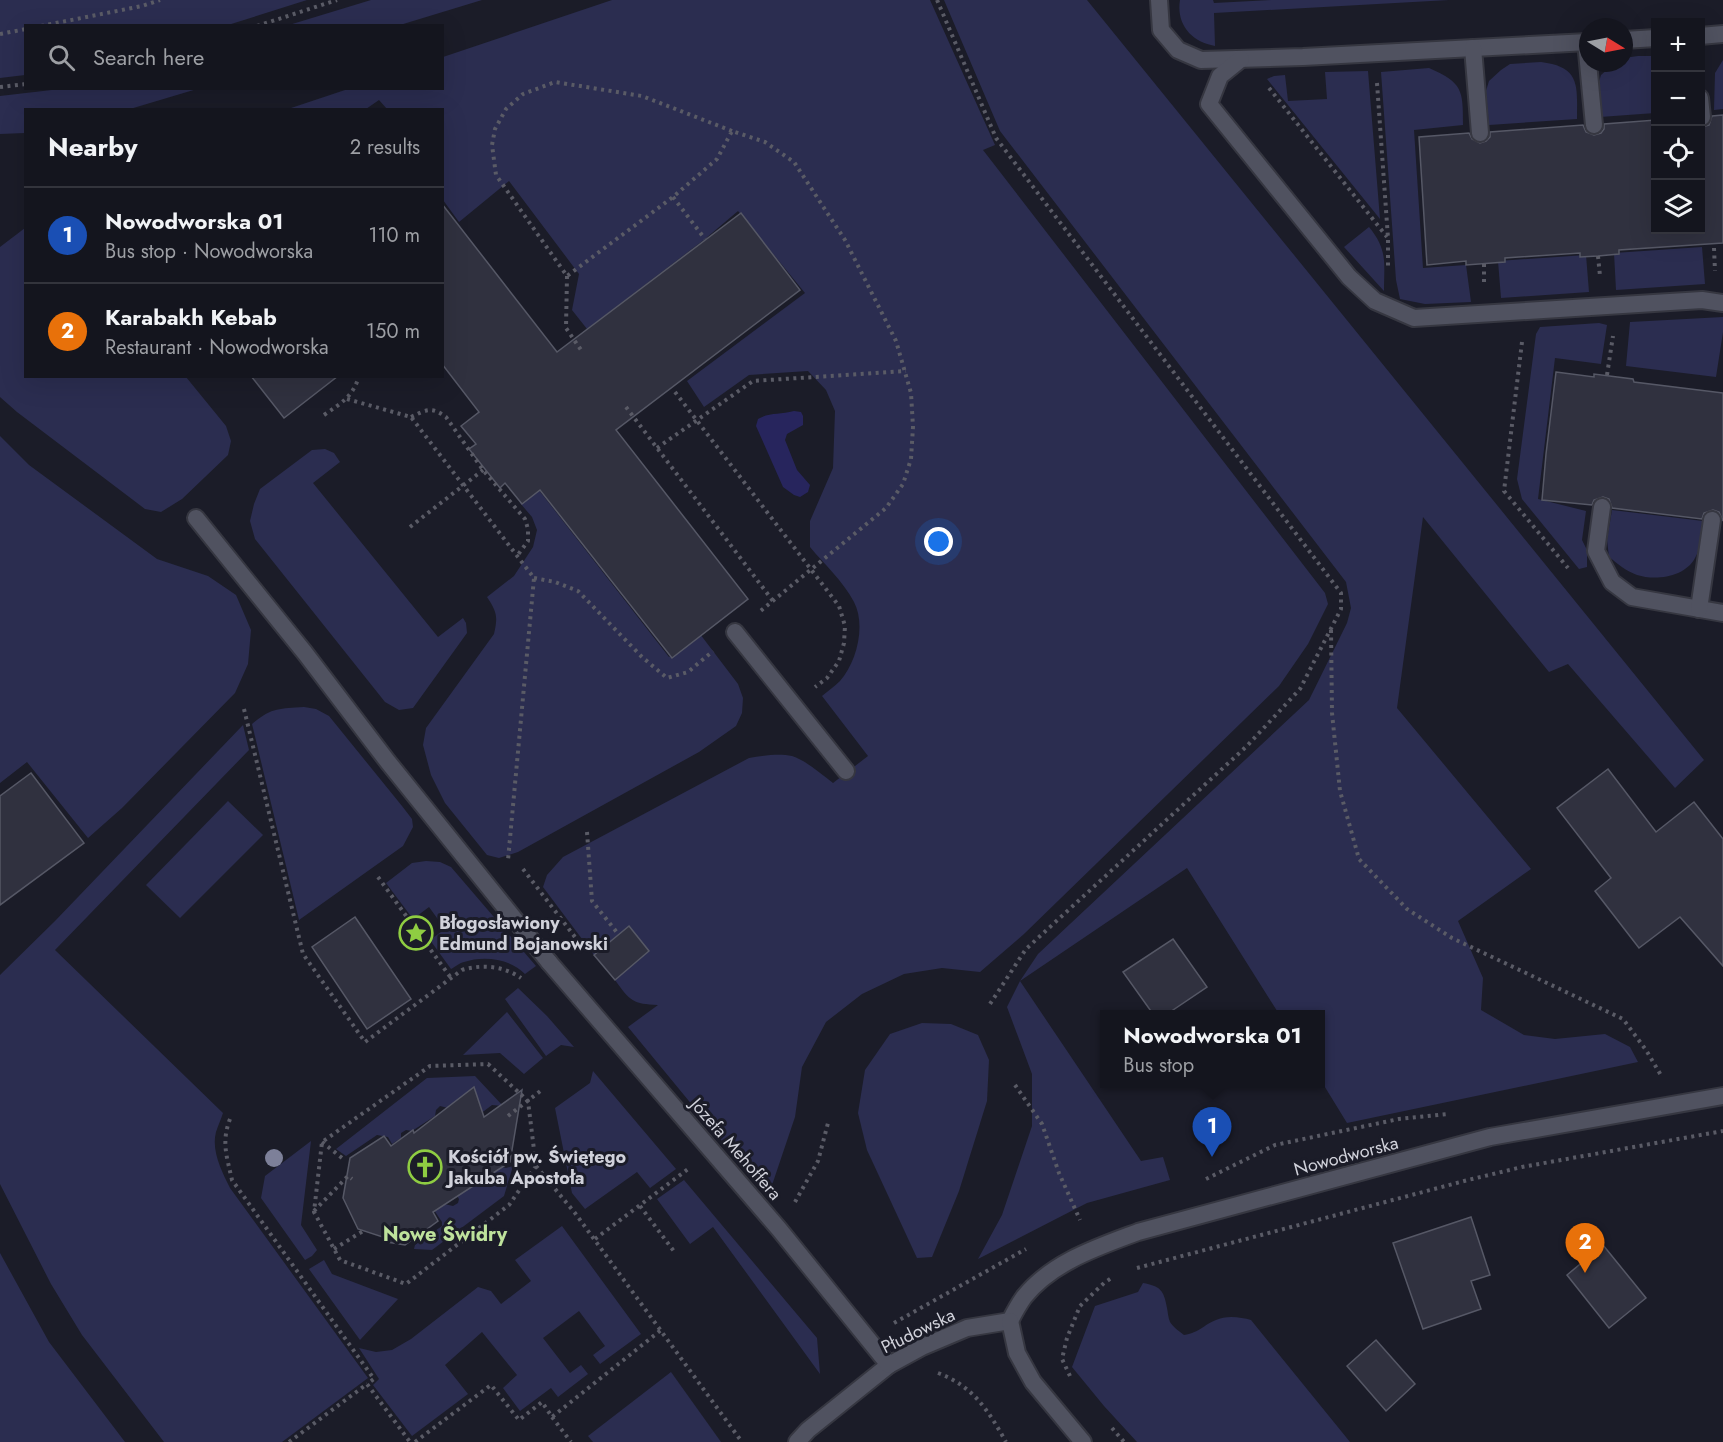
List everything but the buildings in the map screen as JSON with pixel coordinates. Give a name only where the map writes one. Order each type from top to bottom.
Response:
[{"type":"street","points":[[1159,0],[1161,30],[1178,50],[1201,60],[1579,42]]},
{"type":"street","points":[[1705,36],[1723,34]]},
{"type":"street","points":[[1633,39],[1651,38]]},
{"type":"street","points":[[1473,48],[1480,133]]},
{"type":"street","points":[[1244,59],[1220,76],[1209,104],[1349,277],[1375,301],[1414,318],[1702,300],[1723,303]]},
{"type":"street","points":[[1590,72],[1594,124]]},
{"type":"street","points":[[1602,507],[1596,551],[1612,582],[1632,597],[1723,613]]},
{"type":"street","name":"Józefa Mehoffera","points":[[196,518],[549,962],[779,1229],[889,1365]]},
{"type":"street","points":[[1699,609],[1712,520]]},
{"type":"street","points":[[735,632],[846,771]]},
{"type":"street","name":"Nowodworska","points":[[1010,1321],[1024,1297],[1045,1276],[1091,1249],[1138,1232],[1490,1137],[1723,1096]]},
{"type":"street","points":[[1010,1321],[1017,1353],[1033,1382],[1083,1442]]},
{"type":"street","name":"Płudowska","points":[[797,1442],[808,1430],[889,1365],[922,1347],[967,1328],[1010,1321]]},
{"type":"path","points":[[51,24],[142,6],[160,0]]},
{"type":"path","points":[[263,24],[337,0]]},
{"type":"path","points":[[937,0],[996,138],[1341,592],[1341,609],[1300,689],[1247,746],[1026,949],[988,1007]]},
{"type":"path","points":[[0,34],[24,29]]},
{"type":"path","points":[[1375,53],[1388,238],[1389,306]]},
{"type":"path","points":[[1244,59],[1388,238]]},
{"type":"path","points":[[346,399],[411,417],[534,578],[555,582],[578,591],[642,657],[667,678],[688,672],[886,508],[903,484],[911,459],[913,427],[911,393],[896,341],[845,240],[794,162],[765,142],[642,96],[555,82],[523,94],[506,109],[495,129],[492,145],[496,175],[567,276],[566,327],[581,350]]},
{"type":"path","points":[[0,87],[24,84]]},
{"type":"path","points":[[567,276],[673,197],[717,159],[732,131]]},
{"type":"path","points":[[673,197],[705,239]]},
{"type":"path","points":[[1526,311],[1504,491],[1573,574]]},
{"type":"path","points":[[1607,375],[1610,361]]},
{"type":"path","points":[[657,448],[753,381],[906,371]]},
{"type":"path","points":[[324,415],[356,389],[359,378]]},
{"type":"path","points":[[675,392],[839,606],[845,626],[844,644],[839,661],[827,678],[792,704]]},
{"type":"path","points":[[626,408],[773,600]]},
{"type":"path","points":[[411,417],[428,410],[438,411],[446,417],[484,470],[525,519],[528,541],[517,556]]},
{"type":"path","points":[[410,527],[484,470]]},
{"type":"path","points":[[507,867],[534,578]]},
{"type":"path","points":[[1331,629],[1332,713],[1340,791],[1359,859],[1407,909],[1452,938],[1623,1019],[1662,1077]]},
{"type":"path","points":[[244,709],[303,954],[365,1042],[462,970],[489,967],[514,973],[526,982]]},
{"type":"path","points":[[587,832],[592,901],[619,935]]},
{"type":"path","points":[[378,877],[451,978]]},
{"type":"path","points":[[536,1166],[509,1205],[406,1284],[340,1260],[314,1212],[322,1142],[430,1066],[488,1064],[528,1101],[536,1166],[595,1239],[742,1442]]},
{"type":"path","points":[[1016,1085],[1042,1124],[1059,1173],[1080,1220]]},
{"type":"path","points":[[508,1116],[543,1089]]},
{"type":"path","points":[[230,1119],[225,1132],[224,1146],[232,1180],[374,1379],[289,1442]]},
{"type":"path","points":[[779,1229],[818,1161],[828,1123]]},
{"type":"path","points":[[1132,1269],[1490,1175],[1723,1131]]},
{"type":"path","points":[[322,1142],[342,1158]]},
{"type":"path","points":[[595,1239],[688,1169],[681,1160]]},
{"type":"path","points":[[314,1212],[348,1176],[352,1179]]},
{"type":"path","points":[[640,1206],[676,1254]]},
{"type":"path","points":[[334,1249],[363,1231]]},
{"type":"path","points":[[1072,1380],[1062,1359],[1067,1338],[1080,1306],[1104,1283],[1120,1272]]},
{"type":"path","points":[[902,1317],[939,1297]]},
{"type":"path","points":[[552,1417],[661,1330]]},
{"type":"path","points":[[930,1376],[939,1373],[966,1387],[990,1415],[1005,1442]]},
{"type":"path","points":[[367,1384],[410,1442]]},
{"type":"path","points":[[415,1442],[491,1385],[519,1420],[542,1402],[571,1442]]},
{"type":"path","points":[[1109,1424],[1124,1442]]},
{"type":"shaded area","points":[[0,0],[307,0],[231,24],[24,24],[24,75],[0,78]]},
{"type":"shaded area","points":[[371,0],[482,0],[403,24],[292,24]]},
{"type":"shaded area","points":[[612,0],[930,0],[995,145],[983,150],[1325,593],[1328,604],[1308,644],[1279,686],[1024,934],[980,972],[942,968],[904,974],[862,994],[826,1022],[802,1067],[795,1117],[768,1197],[628,1027],[658,1005],[643,1004],[633,1000],[615,980],[649,951],[629,927],[594,955],[543,887],[547,875],[563,857],[749,758],[792,756],[808,764],[833,783],[868,756],[822,696],[846,673],[855,654],[859,632],[858,611],[850,594],[810,547],[810,521],[833,468],[835,411],[826,390],[808,371],[749,375],[704,407],[687,381],[805,293],[738,211],[587,329],[572,310],[579,274],[509,181],[459,222],[444,201],[444,108],[386,108],[379,100],[367,108],[291,108],[345,90],[444,90],[444,57]]},
{"type":"shaded area","points":[[944,0],[1087,0],[1704,760],[1675,788],[1568,664],[1549,672],[1423,517],[1397,708],[1531,869],[1458,921],[1483,978],[1481,1010],[1524,1035],[1555,1039],[1605,1034],[1630,1047],[1638,1062],[1347,1123],[1325,1087],[1325,1010],[1276,1010],[1187,868],[1020,981],[1038,954],[1309,700],[1347,623],[1351,608],[1346,582],[1000,131]]},
{"type":"shaded area","points":[[1180,0],[1213,0],[1214,3],[1271,0],[1449,0],[1214,13],[1215,46],[1206,44],[1187,31],[1180,17]]},
{"type":"shaded area","points":[[1651,56],[1651,113],[1600,117],[1598,85],[1601,75],[1604,72],[1633,72],[1633,57]]},
{"type":"shaded area","points":[[1723,60],[1723,109],[1714,110],[1715,73]]},
{"type":"shaded area","points":[[1541,62],[1564,68],[1574,80],[1577,119],[1489,125],[1486,91],[1489,81],[1510,64]]},
{"type":"shaded area","points":[[1429,68],[1449,78],[1459,89],[1463,125],[1414,130],[1423,268],[1466,265],[1471,302],[1425,304],[1400,299],[1396,280],[1381,72]]},
{"type":"shaded area","points":[[1368,71],[1380,219],[1267,79],[1285,75],[1288,101],[1327,99],[1325,72]]},
{"type":"shaded area","points":[[51,90],[194,90],[133,108],[24,108],[24,133],[0,134],[0,96]]},
{"type":"shaded area","points":[[1369,227],[1384,257],[1384,291],[1344,247]]},
{"type":"shaded area","points":[[24,229],[24,378],[187,378],[226,426],[231,441],[228,455],[182,499],[161,512],[145,509],[0,397],[0,247]]},
{"type":"shaded area","points":[[1702,247],[1705,284],[1616,290],[1614,253]]},
{"type":"shaded area","points":[[1586,255],[1589,292],[1501,298],[1498,261]]},
{"type":"shaded area","points":[[1723,317],[1716,377],[1626,366],[1630,322]]},
{"type":"shaded area","points":[[1599,323],[1607,325],[1601,364],[1555,358],[1538,499],[1586,511],[1582,540],[1587,550],[1587,567],[1579,569],[1522,499],[1517,479],[1536,334],[1540,327]]},
{"type":"shaded area","points":[[794,411],[801,412],[803,425],[787,434],[785,440],[797,470],[810,485],[808,492],[800,497],[783,487],[756,426],[758,419],[762,417]]},
{"type":"shaded area","points":[[0,436],[29,465],[157,559],[208,576],[236,595],[251,630],[248,664],[235,693],[122,808],[88,838],[27,762],[0,783]]},
{"type":"shaded area","points":[[325,449],[334,453],[340,462],[313,483],[438,637],[463,618],[466,623],[467,633],[413,708],[399,710],[385,702],[255,539],[250,521],[260,489],[312,450]]},
{"type":"shaded area","points":[[538,489],[669,657],[700,634],[738,684],[743,698],[742,713],[736,726],[699,752],[518,852],[499,858],[487,855],[445,803],[431,775],[423,745],[426,728],[494,634],[496,615],[487,597],[514,576],[533,547],[537,530],[532,517],[520,503]]},
{"type":"shaded area","points":[[1612,510],[1703,521],[1700,545],[1695,558],[1684,570],[1669,576],[1653,578],[1637,575],[1622,567],[1609,557],[1607,540]]},
{"type":"shaded area","points":[[304,707],[316,709],[329,716],[412,819],[413,827],[403,846],[299,920],[252,724],[265,714],[276,710]]},
{"type":"shaded area","points":[[243,725],[249,750],[55,950],[223,1113],[216,1132],[215,1147],[218,1161],[230,1188],[368,1378],[282,1442],[164,1442],[82,1335],[51,1284],[0,1184],[0,975],[55,921]]},
{"type":"shaded area","points":[[228,801],[263,835],[180,918],[146,885]]},
{"type":"shaded area","points":[[440,862],[451,867],[536,966],[525,974],[505,962],[480,959],[462,963],[451,969],[430,940],[445,929],[429,907],[413,919],[386,883],[412,863]]},
{"type":"shaded area","points":[[1020,981],[1141,1161],[1163,1157],[1170,1180],[1087,1203],[978,1259],[1002,1215],[1032,1126],[1032,1074],[1007,1007]]},
{"type":"shaded area","points":[[518,988],[574,1047],[561,1045],[546,1056],[505,999]]},
{"type":"shaded area","points":[[507,1012],[543,1058],[524,1074],[500,1053],[463,1055]]},
{"type":"shaded area","points":[[922,1023],[951,1024],[978,1035],[989,1060],[987,1101],[959,1191],[932,1257],[917,1258],[867,1150],[858,1113],[865,1070],[890,1034]]},
{"type":"shaded area","points":[[593,1071],[676,1169],[650,1188],[637,1172],[585,1209],[572,1193],[555,1108],[590,1083]]},
{"type":"shaded area","points":[[475,1076],[503,1106],[492,1105],[480,1114],[471,1094],[462,1096],[448,1108],[440,1106],[435,1116],[412,1131],[406,1130],[401,1133],[401,1138],[392,1144],[388,1137],[377,1135],[346,1156],[336,1149],[427,1078]]},
{"type":"shaded area","points":[[311,1141],[301,1225],[317,1250],[305,1260],[261,1198],[265,1176]]},
{"type":"shaded area","points":[[513,1166],[504,1196],[432,1250],[414,1249],[415,1245],[442,1226],[434,1210],[444,1204],[453,1206],[458,1203],[457,1196],[477,1183],[487,1184],[491,1181],[490,1175],[502,1167]]},
{"type":"shaded area","points":[[684,1180],[817,1338],[820,1374],[713,1227],[690,1244],[657,1199]]},
{"type":"shaded area","points":[[562,1226],[641,1334],[600,1364],[593,1355],[605,1346],[579,1311],[543,1338],[570,1373],[581,1365],[588,1374],[558,1397],[551,1388],[520,1411],[503,1388],[517,1375],[482,1332],[445,1365],[468,1394],[412,1436],[373,1385],[379,1379],[359,1348],[376,1352],[392,1350],[411,1339],[478,1287],[491,1291],[501,1304],[531,1281],[515,1260]]},
{"type":"shaded area","points":[[0,1253],[49,1342],[125,1442],[0,1442]]},
{"type":"shaded area","points":[[324,1260],[332,1274],[398,1299],[360,1340],[309,1269]]},
{"type":"shaded area","points":[[1143,1283],[1160,1290],[1170,1322],[1184,1335],[1224,1317],[1251,1320],[1350,1442],[1137,1442],[1072,1367],[1095,1306],[1138,1292]]},
{"type":"shaded area","points":[[671,1372],[721,1442],[593,1442],[588,1436]]},
{"type":"place","name":"Błogosławiony Edmund Bojanowski","points":[[416,933]]},
{"type":"place","name":"Nowodworska 01","points":[[1212,1157]]},
{"type":"place","name":"Kościół pw. Świętego Jakuba Apostoła","points":[[425,1167]]},
{"type":"place","name":"Karabakh Kebab","points":[[1585,1273]]},
{"type":"district","name":"Nowe Świdry","points":[[445,1234]]}]
